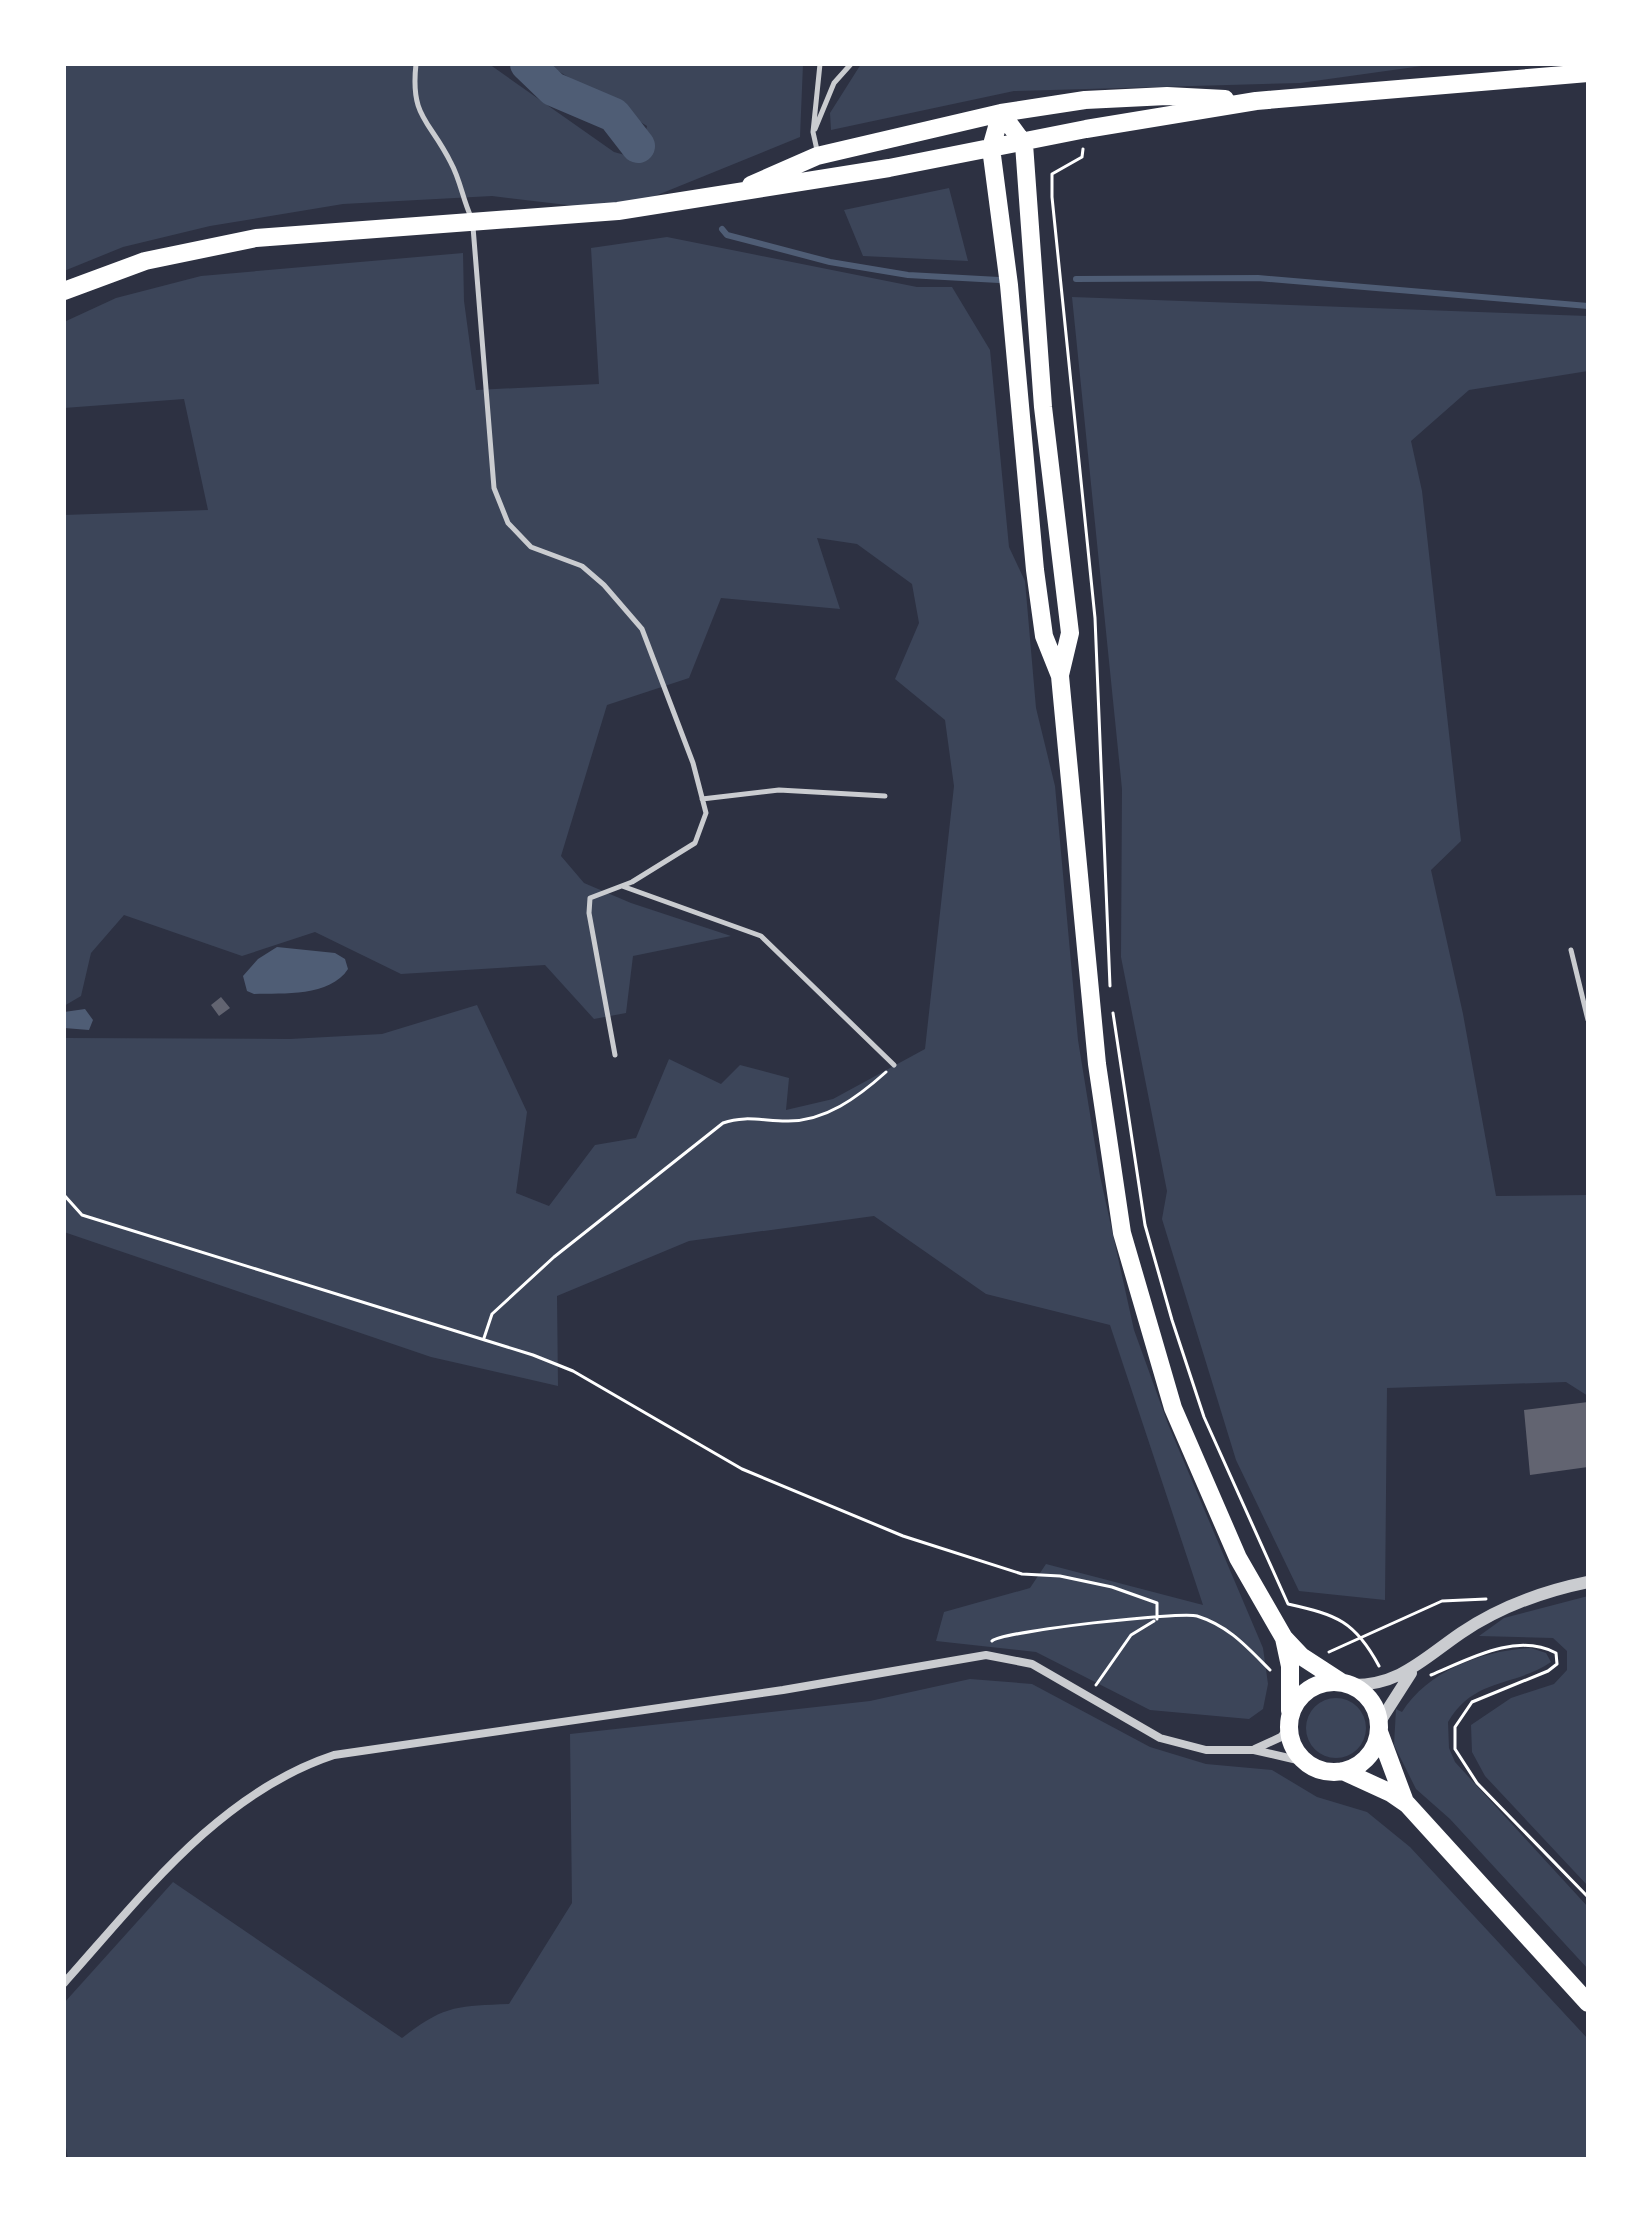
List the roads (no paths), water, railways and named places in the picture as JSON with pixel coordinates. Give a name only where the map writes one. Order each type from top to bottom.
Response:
[{"type":"highway","points":[[64,291],[145,261],[244,240],[326,230],[473,223],[618,211],[727,196],[1024,144],[1086,129],[1256,101],[1520,72],[1588,73]]},
{"type":"highway","points":[[727,196],[817,156],[1001,113],[1085,100],[1153,96],[1256,101]]},
{"type":"highway","points":[[1001,113],[1024,144],[1043,407],[1070,633],[1060,676]]},
{"type":"highway","points":[[1001,113],[991,148],[1009,285],[1035,570],[1044,636],[1060,676],[1097,1064],[1122,1233],[1173,1408],[1238,1558],[1284,1638],[1309,1662],[1370,1700],[1407,1804]]},
{"type":"highway","points":[[1284,1638],[1290,1671],[1289,1724],[1295,1750],[1306,1762],[1320,1769],[1343,1771],[1391,1793],[1407,1804],[1588,2003]]},
{"type":"highway","points":[[1289,1724],[1295,1703],[1307,1690],[1324,1683],[1346,1684]]},
{"type":"highway","points":[[1343,1771],[1358,1765],[1370,1753],[1379,1727]]},
{"type":"street","points":[[1379,1727],[1416,1675],[1461,1633],[1508,1606],[1588,1582]]},
{"type":"street","points":[[64,1983],[189,1844],[295,1767],[334,1755],[783,1690],[986,1655],[1032,1664],[1160,1738],[1206,1750],[1254,1750],[1306,1762]]},
{"type":"street","points":[[1346,1684],[1416,1675]]},
{"type":"street","points":[[1254,1750],[1281,1737],[1289,1724]]},
{"type":"lane","points":[[416,64],[413,90],[422,119],[452,163],[473,223],[494,488],[508,523],[531,547],[582,566],[604,585],[642,629],[693,763],[706,813],[695,843],[621,886],[590,898],[589,913],[615,1055]]},
{"type":"lane","points":[[820,64],[813,132],[824,179]]},
{"type":"lane","points":[[813,132],[834,83],[851,64]]},
{"type":"lane","points":[[702,799],[779,790],[885,796]]},
{"type":"lane","points":[[621,886],[761,936],[894,1065]]},
{"type":"lane","points":[[1571,950],[1588,1020]]},
{"type":"waterway","points":[[527,64],[553,89],[614,115],[638,146]]},
{"type":"waterway","points":[[722,229],[727,235],[830,262],[908,275],[999,280]]},
{"type":"waterway","points":[[1076,279],[1258,278],[1588,306]]}]
